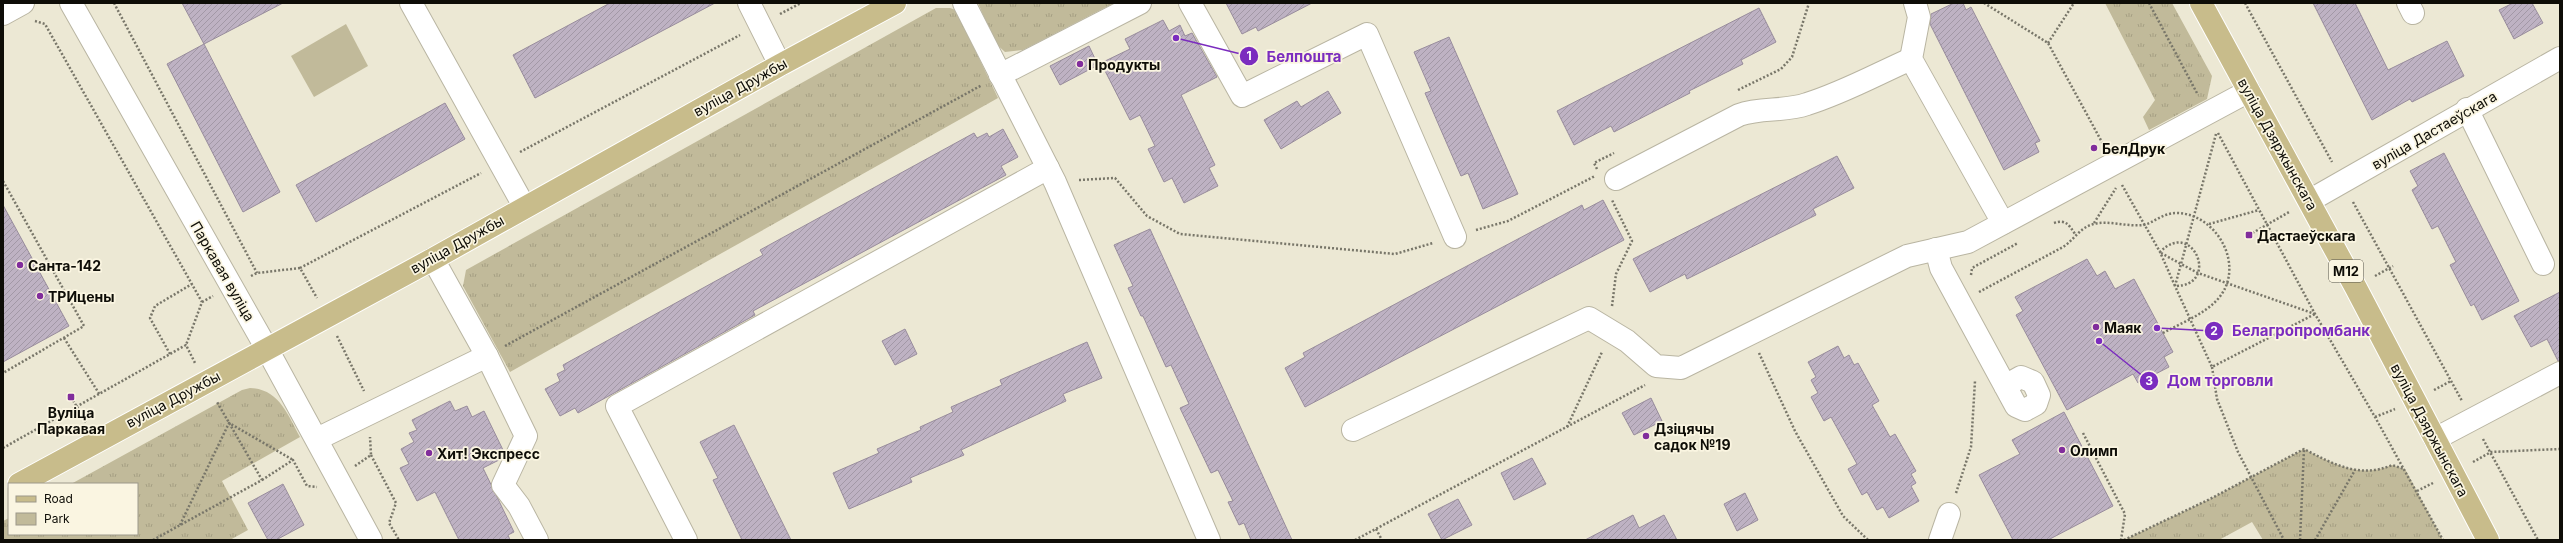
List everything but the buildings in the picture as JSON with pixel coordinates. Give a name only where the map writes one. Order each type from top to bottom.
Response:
[{"type":"main road","name":"вуліца Дружбы","points":[[21,483],[433,259],[524,206],[895,3]]},
{"type":"main road","name":"вуліца Дзяржынскага","points":[[2201,3],[2488,540]]},
{"type":"street","name":"Паркавая вуліца","points":[[71,3],[318,439],[337,478],[371,540]]},
{"type":"street","points":[[411,3],[524,206]]},
{"type":"street","points":[[749,3],[780,65]]},
{"type":"street","points":[[964,3],[1051,175],[1209,540]]},
{"type":"street","points":[[1000,75],[1140,3]]},
{"type":"street","points":[[1190,3],[1242,96],[1367,34],[1455,237]]},
{"type":"street","points":[[1915,3],[1919,17],[1911,59],[2002,223]]},
{"type":"street","points":[[3,14],[27,12]]},
{"type":"street","name":"вуліца Дастаеўскага","points":[[2308,201],[2343,183],[2467,109],[2560,58]]},
{"type":"street","points":[[1608,176],[1739,115],[1755,109],[1772,111],[1807,104],[1911,59]]},
{"type":"street","points":[[1353,430],[1589,318],[1627,341],[1656,366],[1681,368],[1907,256],[1968,242],[2113,165],[2211,126],[2249,91]]},
{"type":"street","points":[[2467,109],[2543,264]]},
{"type":"street","points":[[686,540],[617,406],[1051,175]]},
{"type":"street","points":[[1936,249],[1941,268],[2005,386]]},
{"type":"street","points":[[433,259],[487,356],[526,436],[503,485],[519,506],[538,540]]},
{"type":"street","points":[[318,439],[487,356]]},
{"type":"street","points":[[2435,439],[2560,373]]},
{"type":"street","points":[[1940,540],[1949,514]]},
{"type":"path","points":[[114,3],[257,273]]},
{"type":"path","points":[[1792,57],[1809,3]]},
{"type":"path","points":[[1984,3],[2048,43],[2113,165]]},
{"type":"path","points":[[2048,43],[2074,3]]},
{"type":"path","points":[[2149,3],[2211,126],[2268,225],[2315,314],[2443,540]]},
{"type":"path","points":[[2245,3],[2538,540]]},
{"type":"path","points":[[27,12],[45,24],[202,302]]},
{"type":"path","points":[[186,345],[202,302],[257,273],[300,268],[760,25]]},
{"type":"path","points":[[487,356],[1000,75]]},
{"type":"path","points":[[2175,286],[2195,216],[2211,126]]},
{"type":"path","points":[[1051,175],[1116,178],[1147,216],[1180,234],[1396,254],[1508,221],[1608,176]]},
{"type":"path","points":[[3,181],[84,326],[3,373]]},
{"type":"path","points":[[2094,224],[2120,182],[2160,252],[2188,318],[2212,368],[2216,399],[2238,452],[2284,540]]},
{"type":"path","points":[[2249,235],[2308,201]]},
{"type":"path","points":[[2209,224],[2259,210]]},
{"type":"path","points":[[1979,291],[2063,247],[2072,241],[2075,234],[2094,224],[2144,225],[2165,215],[2177,213],[2195,216],[2209,224],[2220,236],[2227,251],[2229,267],[2227,283],[2218,299],[2205,311],[2188,318],[2163,333]]},
{"type":"path","points":[[2047,227],[2061,221],[2068,223],[2075,234]]},
{"type":"path","points":[[1974,281],[1971,276],[1972,268],[2020,242]]},
{"type":"path","points":[[2160,252],[2172,244],[2186,244],[2197,253],[2200,266],[2198,273],[2189,284],[2175,286]]},
{"type":"path","points":[[2160,252],[2198,273],[2315,314]]},
{"type":"path","points":[[300,268],[366,393],[371,455],[396,503],[390,523],[398,540]]},
{"type":"path","points":[[1566,427],[1608,338],[1616,274]]},
{"type":"path","points":[[170,354],[150,318],[155,306],[192,284]]},
{"type":"path","points":[[1964,309],[1983,299],[1976,286]]},
{"type":"path","points":[[2212,368],[2315,314]]},
{"type":"path","points":[[64,338],[100,395]]},
{"type":"path","points":[[1756,349],[1795,430],[1843,516],[1868,540]]},
{"type":"path","points":[[1949,514],[1971,447],[1976,374]]},
{"type":"path","points":[[1355,540],[1647,384]]},
{"type":"path","points":[[70,397],[98,440]]},
{"type":"path","points":[[180,525],[229,422],[293,460],[307,486],[322,487],[371,455]]},
{"type":"path","points":[[2084,433],[2125,514],[2122,540]]},
{"type":"path","points":[[2304,449],[2355,470],[2378,471],[2392,465],[2404,469]]},
{"type":"path","points":[[2122,540],[2252,477],[2304,449]]},
{"type":"path","points":[[2300,540],[2304,449]]},
{"type":"path","points":[[2491,452],[2560,449]]},
{"type":"path","points":[[262,480],[293,460]]},
{"type":"path","points":[[2315,540],[2355,470]]},
{"type":"path","points":[[1376,529],[1382,540]]},
{"type":"green space","points":[[978,3],[1114,3],[1023,50],[1005,52],[995,43]]},
{"type":"green space","points":[[2105,3],[2172,3],[2212,76],[2207,99],[2149,130],[2143,117],[2155,100]]},
{"type":"green space","points":[[936,8],[950,8],[956,10],[998,98],[510,372],[463,286],[466,270]]},
{"type":"green space","points":[[346,24],[368,66],[314,97],[291,56]]},
{"type":"green space","points":[[250,388],[260,389],[275,398],[287,412],[300,437],[222,481],[248,530],[230,540],[3,540],[3,521],[8,518],[8,535],[138,535],[138,483],[73,483],[242,390]]},
{"type":"green space","points":[[2304,449],[2325,460],[2347,468],[2369,471],[2392,465],[2405,469],[2443,540],[2263,540],[2252,522],[2219,540],[2124,540],[2210,499]]},
{"type":"place","name":"Белпошта","points":[[1176,38]]},
{"type":"place","name":"Продукты","points":[[1080,64]]},
{"type":"place","name":"БелДрук","points":[[2094,148]]},
{"type":"place","name":"Дастаеўскага","points":[[2249,235]]},
{"type":"place","name":"Санта-142","points":[[20,265]]},
{"type":"place","name":"ТРИцены","points":[[40,296]]},
{"type":"place","name":"Маяк","points":[[2096,327]]},
{"type":"place","name":"Белагропромбанк","points":[[2157,328]]},
{"type":"place","name":"Дом торговли","points":[[2099,341]]},
{"type":"place","name":"Вуліца Паркавая","points":[[71,397]]},
{"type":"place","name":"Дзіцячы садок №19","points":[[1646,436]]},
{"type":"place","name":"Олимп","points":[[2062,450]]},
{"type":"place","name":"Хит! Экспресс","points":[[429,453]]}]
